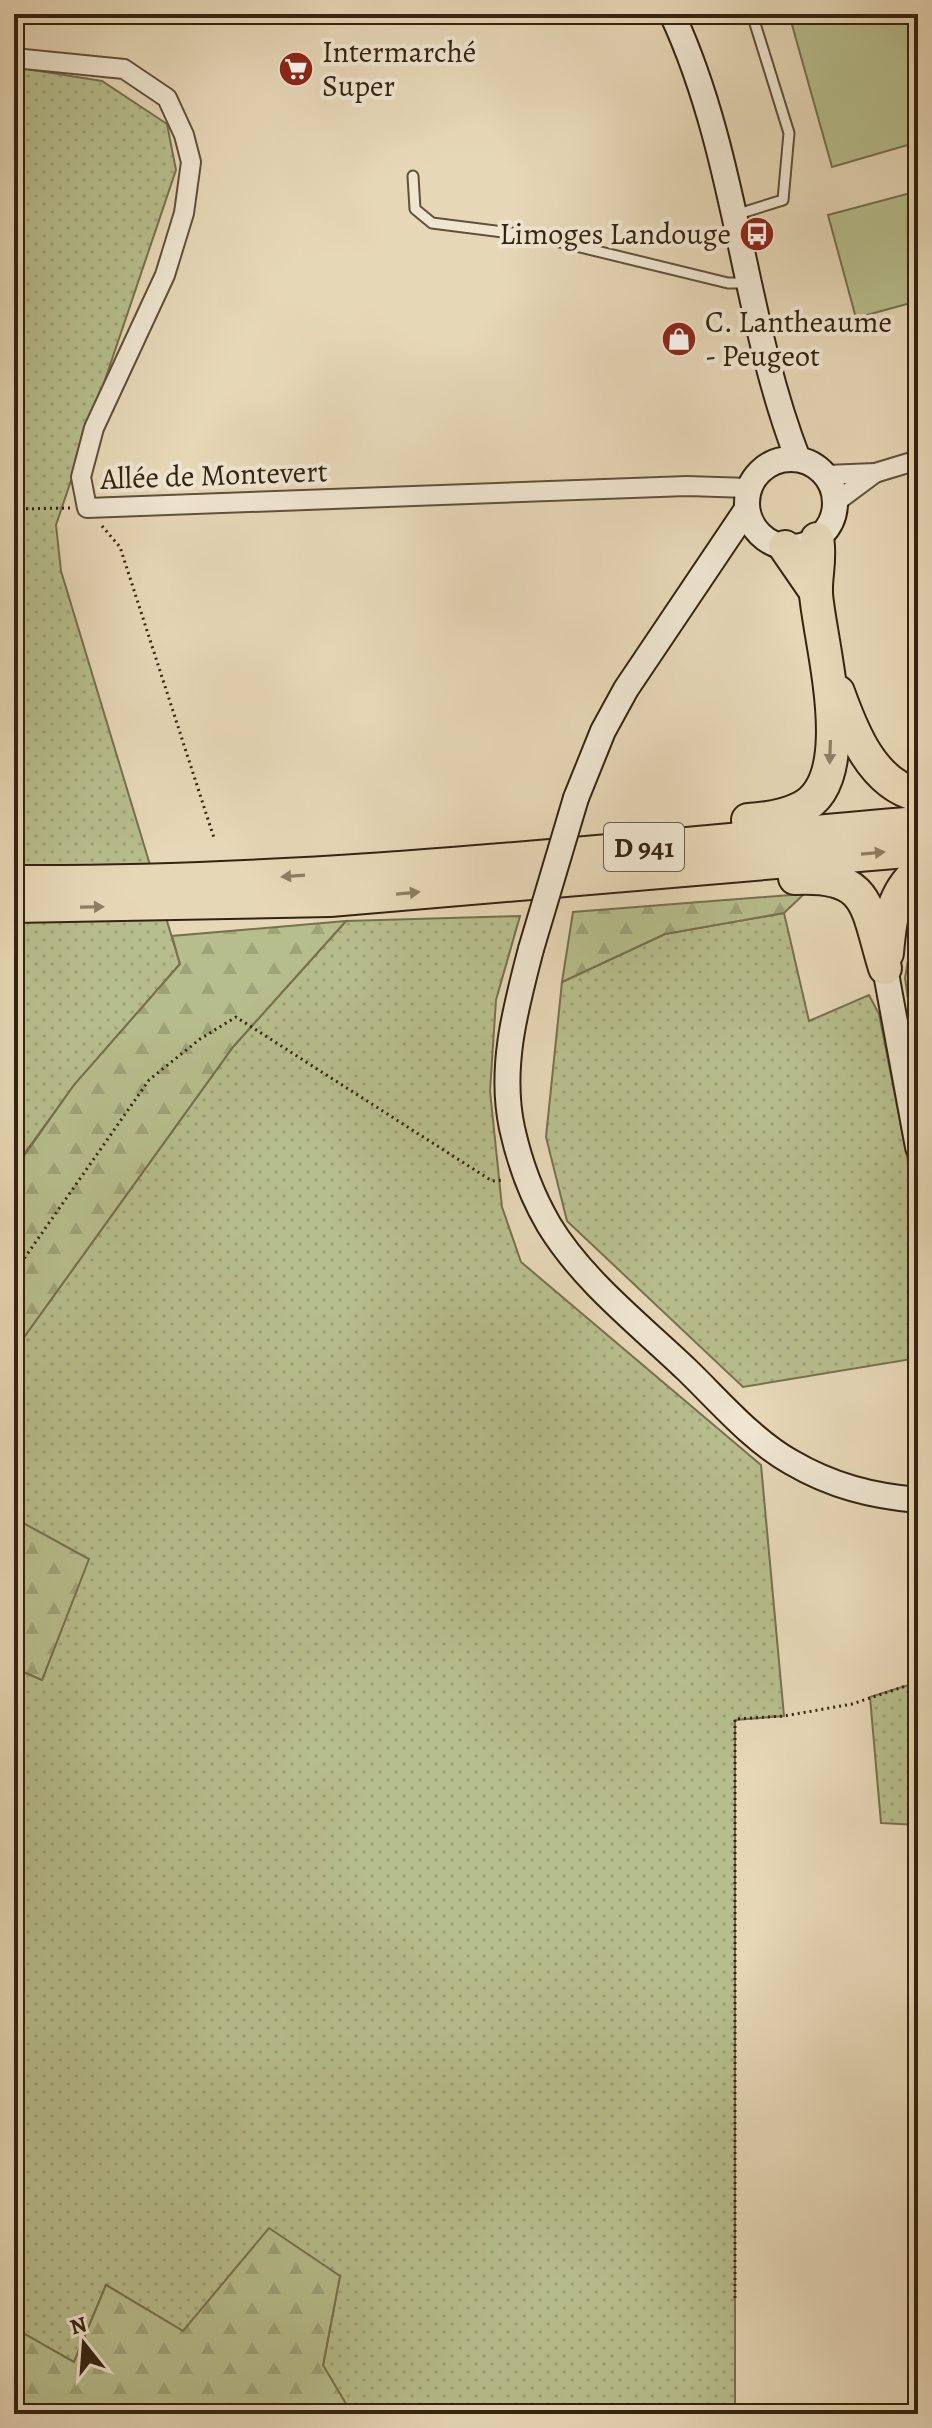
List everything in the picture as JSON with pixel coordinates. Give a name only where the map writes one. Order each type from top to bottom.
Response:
[{"type":"highway","points":[[817,539],[816,592],[831,674],[852,731],[870,761],[893,782],[918,795]]},
{"type":"highway","points":[[778,545],[816,592]]},
{"type":"highway","points":[[370,871],[477,847],[771,818],[804,808],[826,784],[830,761],[831,674]]},
{"type":"highway","name":"D 941","points":[[14,882],[262,878],[370,871],[918,823]]},
{"type":"highway","name":"D 941","points":[[14,906],[330,900],[918,850]]},
{"type":"highway","points":[[885,968],[891,908],[902,885],[918,871]]},
{"type":"highway","points":[[628,874],[693,885],[836,879],[852,885],[865,903],[885,968]]},
{"type":"main road","points":[[672,14],[690,52],[714,129],[776,403],[798,459]]},
{"type":"main road","points":[[776,403],[766,466],[725,545],[708,562],[626,689],[603,731],[576,798],[510,1028],[512,1127],[527,1178],[549,1225],[578,1265],[749,1428],[787,1460],[852,1490],[918,1500]]},
{"type":"main road","points":[[725,545],[800,547],[817,539],[829,526],[836,502],[826,475],[814,464],[798,459],[782,459],[766,466]]},
{"type":"main road","points":[[748,498],[755,530],[778,545]]},
{"type":"main road","points":[[885,968],[913,1102],[918,1147]]},
{"type":"street","name":"Allée de Montevert","points":[[14,58],[124,69],[167,98],[184,135],[191,162],[184,213],[165,275],[94,428],[81,477],[87,508],[687,486],[748,498]]},
{"type":"street","points":[[826,475],[875,473],[918,460]]},
{"type":"street","points":[[836,502],[875,473]]},
{"type":"lane","points":[[735,215],[783,200],[789,133],[752,14]]},
{"type":"lane","points":[[413,176],[415,209],[432,223],[535,236],[728,283],[751,283]]},
{"type":"path","points":[[14,509],[87,508],[120,547],[214,838]]},
{"type":"path","points":[[14,1273],[149,1080],[200,1039],[236,1017],[492,1181],[527,1178]]},
{"type":"path","points":[[735,2298],[735,1719],[784,1716],[852,1704],[918,1682]]},
{"type":"green space","points":[[789,14],[918,14],[918,142],[832,167]]},
{"type":"green space","points":[[14,67],[102,81],[167,124],[176,170],[56,525],[61,571],[180,964],[74,1085],[14,1168]]},
{"type":"green space","points":[[918,191],[918,301],[856,318],[828,215]]},
{"type":"green space","points":[[804,894],[784,913],[665,934],[562,982],[573,912]]},
{"type":"green space","points":[[918,901],[918,1069],[905,978]]},
{"type":"green space","points":[[784,913],[809,1021],[869,995],[879,1014],[918,1213],[918,1358],[743,1387],[567,1221],[546,1137],[562,982],[665,934]]},
{"type":"green space","points":[[520,916],[496,1000],[490,1091],[502,1207],[521,1262],[761,1465],[784,1716],[735,1720],[735,2414],[352,2414],[323,2366],[340,2276],[183,2331],[106,2285],[74,2362],[14,2328],[14,1668],[42,1680],[88,1560],[14,1518],[14,1351],[233,1047],[346,921]]},
{"type":"green space","points":[[346,921],[233,1047],[14,1351],[14,1170],[74,1085],[180,964],[172,936]]},
{"type":"green space","points":[[14,1518],[89,1559],[42,1680],[14,1668]]},
{"type":"green space","points":[[918,1682],[918,1825],[881,1823],[870,1697]]},
{"type":"green space","points":[[269,2228],[340,2276],[323,2365],[352,2414],[14,2414],[14,2328],[74,2362],[106,2285],[183,2331]]},
{"type":"place","name":"Intermarché Super","points":[[296,69]]},
{"type":"place","name":"Limoges Landouge","points":[[757,234]]},
{"type":"place","name":"C. Lantheaume - Peugeot","points":[[679,339]]}]
